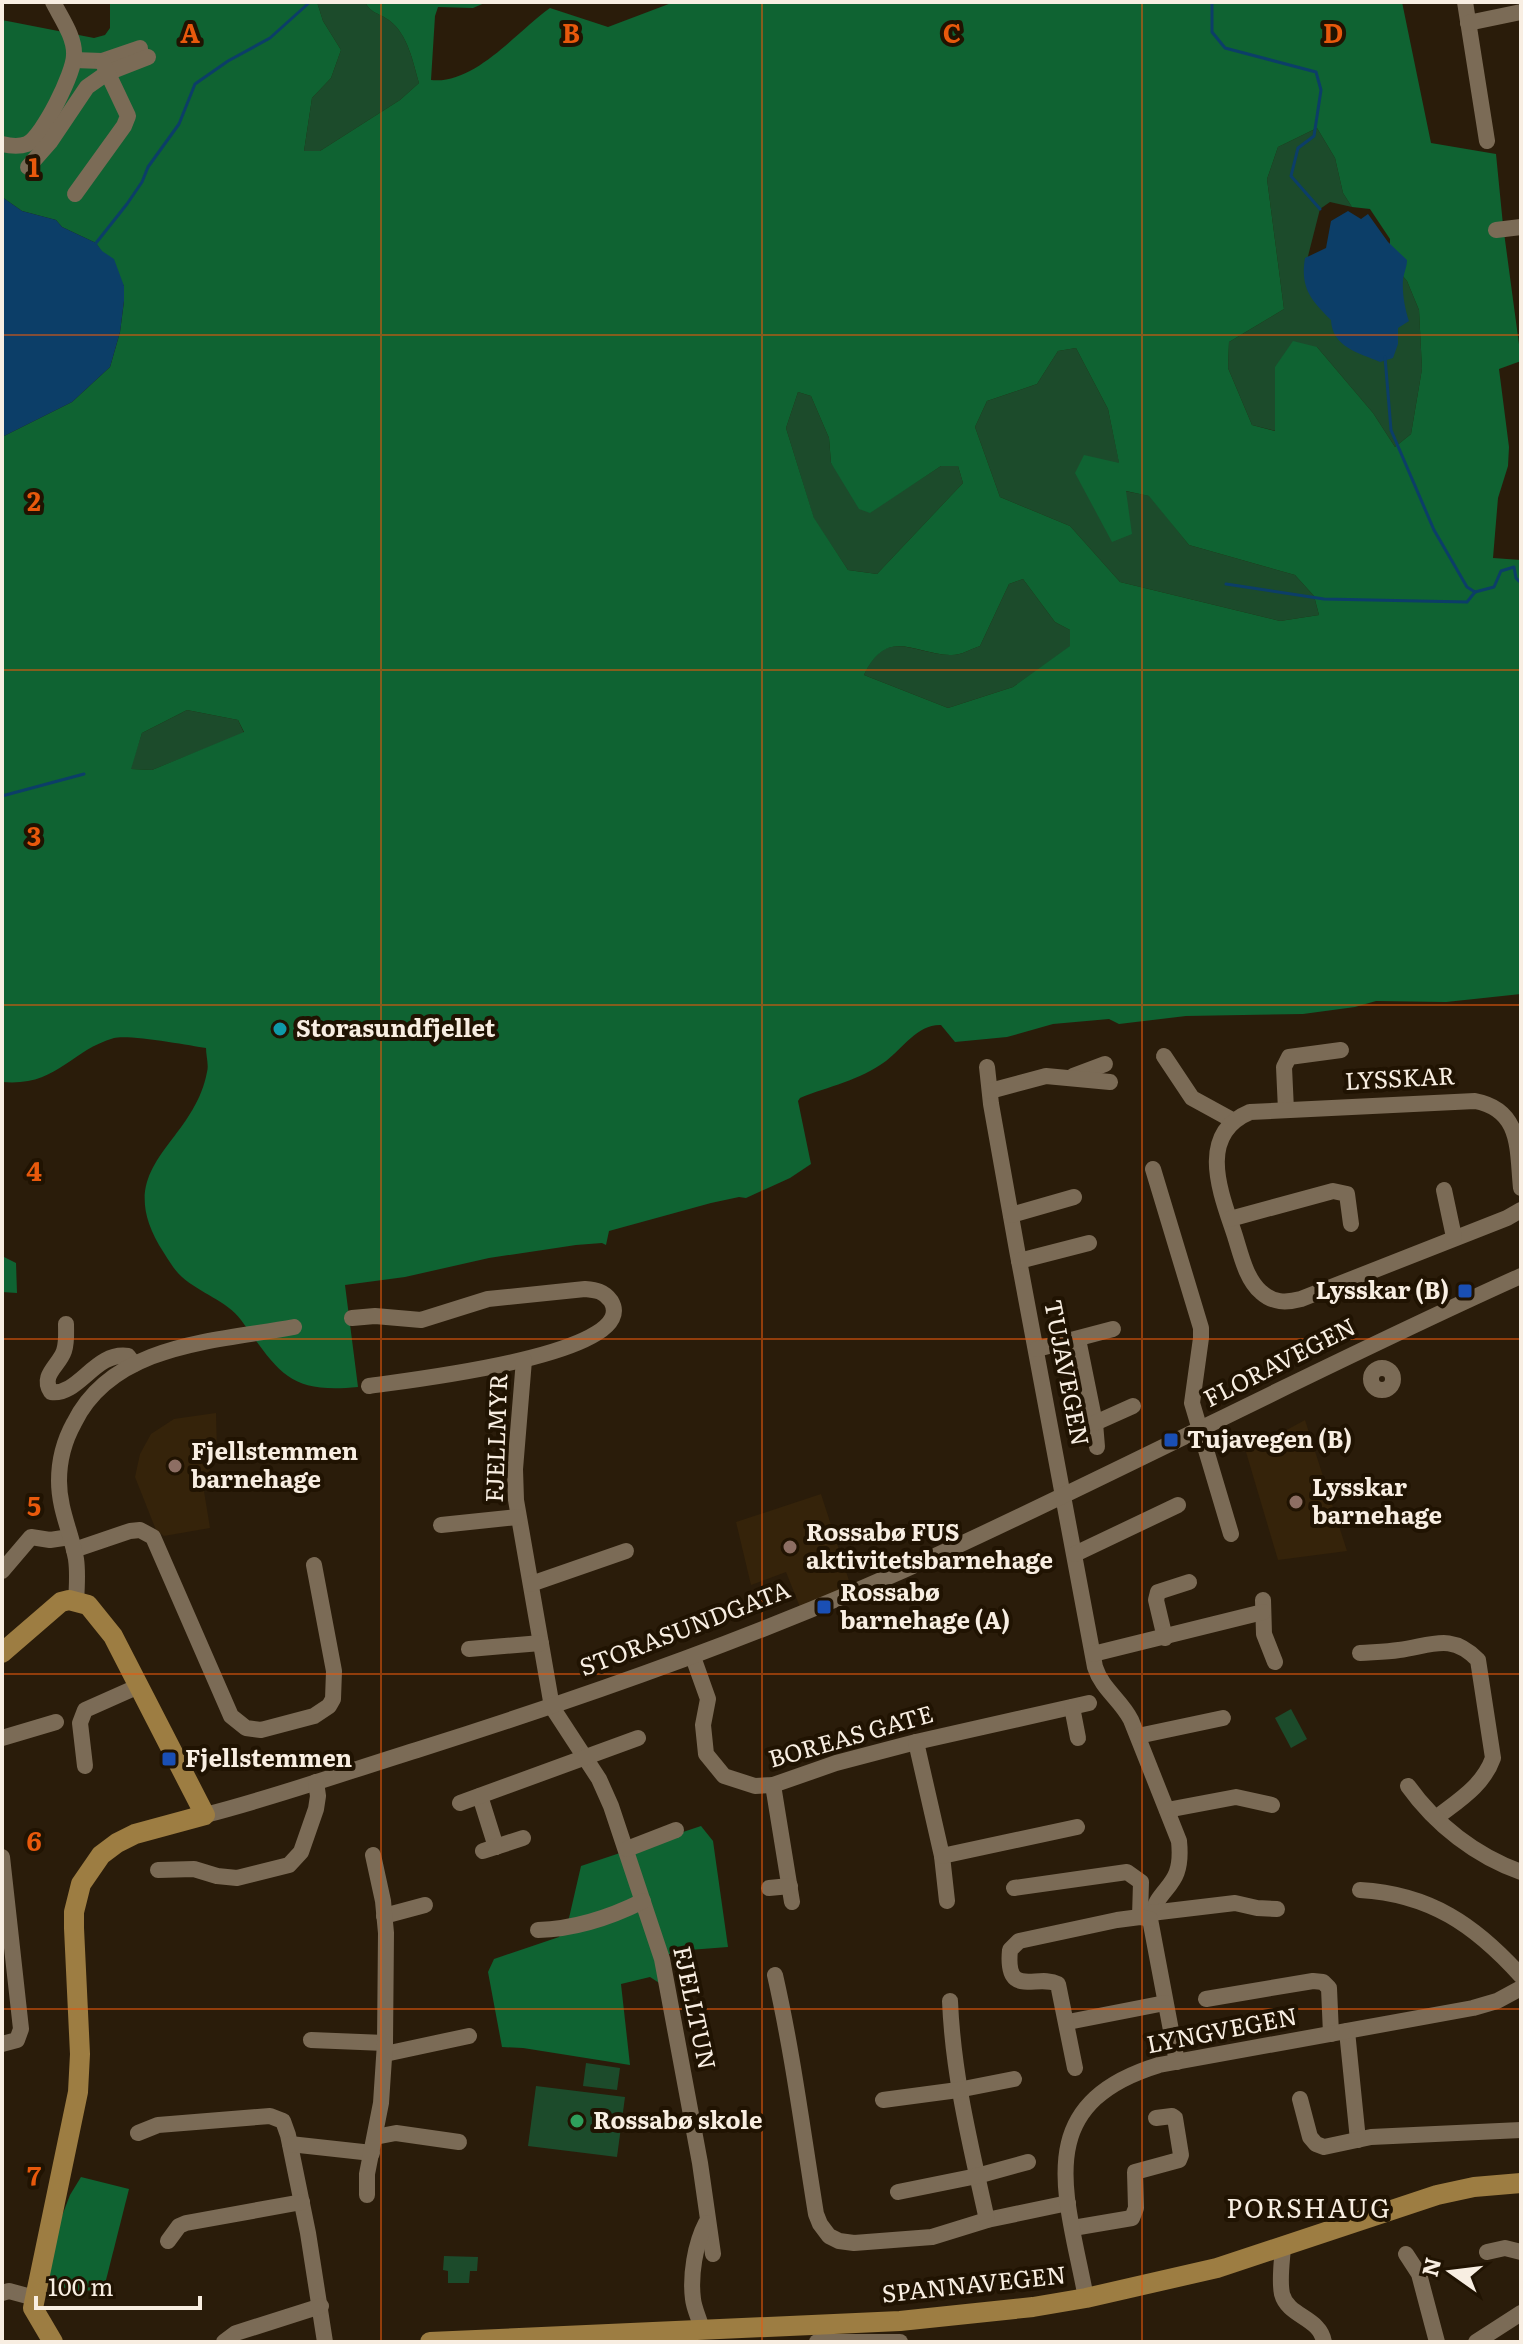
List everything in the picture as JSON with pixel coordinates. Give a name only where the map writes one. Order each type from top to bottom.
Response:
[{"type":"main road","points":[[2,1653],[55,1606],[69,1600],[88,1605],[103,1622],[139,1686],[205,1815]]},
{"type":"main road","name":"STORASUNDGATA","points":[[34,2303],[78,2092],[80,2054],[74,1912],[81,1884],[101,1855],[117,1843],[135,1834],[205,1815]]},
{"type":"main road","name":"SPANNAVEGEN","points":[[430,2342],[691,2334],[900,2321],[1033,2307],[1204,2271],[1437,2195],[1474,2187],[1517,2184]]},
{"type":"main road","points":[[34,2303],[53,2342]]},
{"type":"main road","points":[[34,2303],[47,2310],[66,2342]]},
{"type":"street","points":[[2,144],[17,146],[35,138],[49,117],[74,60],[71,38],[53,2]]},
{"type":"street","points":[[1465,2],[1487,141]]},
{"type":"street","points":[[1468,23],[1521,12]]},
{"type":"street","points":[[28,167],[104,67],[144,52]]},
{"type":"street","points":[[74,60],[104,67],[127,110],[127,122],[75,194]]},
{"type":"street","points":[[1496,230],[1521,227]]},
{"type":"street","name":"LYSSKAR","points":[[1286,1110],[1284,1067],[1289,1057],[1341,1050]]},
{"type":"street","points":[[1164,1056],[1192,1098],[1234,1121],[1221,1139],[1216,1166],[1230,1219],[1253,1283],[1266,1296],[1279,1301],[1301,1299],[1521,1210]]},
{"type":"street","points":[[1073,1077],[1105,1064]]},
{"type":"street","name":"TUJAVEGEN","points":[[987,1067],[1019,1261],[1098,1676],[1105,1688],[1127,1710],[1179,1841],[1181,1857],[1178,1873],[1147,1916]]},
{"type":"street","points":[[990,1091],[1046,1076],[1110,1082]]},
{"type":"street","name":"LYSSKAR","points":[[1234,1121],[1250,1112],[1475,1101],[1515,1117],[1521,1188]]},
{"type":"street","points":[[1153,1169],[1201,1328],[1191,1394],[1198,1431],[1231,1534]]},
{"type":"street","points":[[1444,1190],[1454,1237]]},
{"type":"street","points":[[1230,1219],[1333,1191],[1347,1194],[1351,1224]]},
{"type":"street","points":[[1011,1215],[1074,1197]]},
{"type":"street","points":[[1019,1261],[1089,1243]]},
{"type":"street","name":"FLORAVEGEN","points":[[1063,1496],[1384,1337],[1521,1276]]},
{"type":"street","points":[[352,1318],[375,1316],[421,1320],[488,1299],[585,1289],[598,1290],[608,1296],[614,1306],[614,1316],[609,1326],[598,1335],[524,1360],[369,1386]]},
{"type":"street","points":[[66,1324],[65,1349],[47,1377],[51,1392],[66,1390],[112,1356],[128,1356],[134,1364]]},
{"type":"street","points":[[76,1601],[77,1570],[59,1481],[65,1443],[79,1411],[89,1398],[113,1376],[134,1364],[178,1348],[294,1327]]},
{"type":"street","points":[[1037,1349],[1113,1329]]},
{"type":"street","points":[[1078,1339],[1097,1447]]},
{"type":"street","name":"FJELLMYR","points":[[524,1360],[515,1469],[518,1517],[552,1707]]},
{"type":"street","points":[[1095,1423],[1133,1406]]},
{"type":"street","name":"STORASUNDGATA","points":[[205,1815],[552,1707],[693,1657],[855,1591],[1063,1496]]},
{"type":"street","points":[[1075,1554],[1178,1505]]},
{"type":"street","name":"FJELLMYR","points":[[441,1525],[518,1517]]},
{"type":"street","points":[[2,1571],[31,1537],[72,1544],[140,1530],[153,1537],[231,1716],[240,1725],[261,1730],[314,1716],[333,1699],[334,1671],[314,1565]]},
{"type":"street","points":[[531,1584],[626,1551]]},
{"type":"street","points":[[1165,1638],[1156,1600],[1158,1592],[1189,1582]]},
{"type":"street","points":[[1093,1654],[1225,1622],[1261,1609],[1264,1634],[1275,1662]]},
{"type":"street","points":[[1360,1653],[1400,1650],[1437,1642],[1453,1643],[1468,1650],[1478,1660],[1493,1758],[1488,1772],[1477,1786],[1436,1818]]},
{"type":"street","points":[[469,1649],[541,1643]]},
{"type":"street","name":"BOREAS GATE","points":[[693,1657],[708,1699],[703,1737],[706,1754],[724,1776],[755,1786],[773,1785],[836,1763],[916,1742],[1089,1703]]},
{"type":"street","points":[[85,1766],[80,1723],[85,1710],[139,1686]]},
{"type":"street","name":"FJELLTUN","points":[[552,1707],[605,1793],[627,1849],[662,1959],[700,2163],[713,2254]]},
{"type":"street","points":[[1072,1707],[1078,1738]]},
{"type":"street","points":[[1138,1736],[1223,1718]]},
{"type":"street","points":[[2,1738],[56,1722]]},
{"type":"street","points":[[460,1803],[638,1738]]},
{"type":"street","points":[[916,1742],[942,1856],[947,1901]]},
{"type":"street","points":[[158,1870],[194,1869],[237,1878],[289,1865],[301,1852],[316,1809],[316,1782]]},
{"type":"street","points":[[769,1888],[791,1894],[773,1785]]},
{"type":"street","points":[[1408,1786],[1436,1818],[1468,1846],[1521,1872]]},
{"type":"street","points":[[480,1796],[490,1849],[523,1838]]},
{"type":"street","points":[[1167,1810],[1236,1797],[1272,1805]]},
{"type":"street","points":[[942,1856],[1077,1827]]},
{"type":"street","points":[[627,1849],[676,1830]]},
{"type":"street","points":[[367,2195],[381,2103],[385,2048],[384,1916],[373,1855]]},
{"type":"street","points":[[2,1857],[21,2029],[17,2040],[2,2044]]},
{"type":"street","points":[[1014,1888],[1127,1872],[1141,1882],[1177,2062]]},
{"type":"street","points":[[1360,1890],[1409,1896],[1449,1913],[1486,1941],[1521,1976]]},
{"type":"street","points":[[538,1930],[563,1930],[589,1924],[643,1901]]},
{"type":"street","points":[[1075,2068],[1058,1984],[1054,1981],[1021,1982],[1011,1969],[1010,1950],[1019,1941],[1147,1916],[1235,1903],[1277,1909]]},
{"type":"street","points":[[384,1916],[425,1905]]},
{"type":"street","points":[[775,1975],[787,2027],[816,2214],[825,2232],[845,2243],[903,2240],[952,2232],[987,2220],[1068,2203]]},
{"type":"street","points":[[1206,1999],[1313,1981],[1323,1982],[1329,1988],[1339,2032],[1358,2140]]},
{"type":"street","name":"LYNGVEGEN","points":[[1086,2298],[1065,2183],[1065,2158],[1084,2111],[1108,2086],[1124,2077],[1177,2062],[1486,2005],[1521,1988]]},
{"type":"street","points":[[950,2001],[958,2090],[987,2220]]},
{"type":"street","points":[[1068,2022],[1165,2003]]},
{"type":"street","points":[[311,2040],[385,2048],[469,2036]]},
{"type":"street","points":[[883,2100],[1014,2079]]},
{"type":"street","points":[[1300,2099],[1310,2137],[1324,2147],[1408,2134],[1521,2130]]},
{"type":"street","points":[[138,2133],[158,2125],[270,2116],[283,2121],[302,2202],[325,2342]]},
{"type":"street","points":[[1073,2228],[1132,2218],[1136,2208],[1135,2172],[1179,2160],[1181,2155],[1175,2118],[1156,2118]]},
{"type":"street","points":[[290,2144],[374,2145],[396,2133],[459,2142]]},
{"type":"street","points":[[898,2192],[1028,2162]]},
{"type":"street","points":[[168,2241],[179,2226],[186,2223],[302,2202]]},
{"type":"street","name":"FJELLTUN","points":[[691,2334],[693,2276],[701,2233],[707,2222]]},
{"type":"street","points":[[1283,2247],[1281,2284],[1286,2303],[1319,2328],[1324,2342]]},
{"type":"street","points":[[1487,2252],[1505,2248],[1521,2252]]},
{"type":"street","points":[[1406,2254],[1419,2274],[1437,2342]]},
{"type":"street","points":[[2,2294],[9,2291],[34,2303]]},
{"type":"street","points":[[224,2342],[236,2333],[321,2306]]},
{"type":"street","points":[[1476,2342],[1521,2314]]},
{"type":"street","points":[[817,2342],[900,2342]]},
{"type":"shaded area","name":"Fjellstemmen barnehage","points":[[216,1413],[217,1454],[203,1485],[210,1528],[164,1536],[156,1530],[135,1477],[140,1454],[151,1434],[174,1419]]},
{"type":"shaded area","name":"Lysskar barnehage","points":[[1305,1420],[1347,1551],[1278,1560],[1246,1452]]},
{"type":"shaded area","name":"Rossabø FUS aktivitetsbarnehage","points":[[821,1494],[851,1587],[800,1607],[786,1572],[751,1585],[736,1522]]},
{"type":"green space","points":[[110,2],[317,2],[323,21],[341,50],[331,78],[312,98],[304,151],[320,151],[400,100],[419,83],[401,34],[390,21],[365,2],[487,2],[473,8],[438,7],[431,80],[464,74],[479,65],[550,8],[608,27],[674,2],[1402,2],[1431,143],[1496,154],[1521,359],[1499,369],[1509,447],[1508,466],[1498,498],[1493,558],[1521,560],[1521,994],[1446,1002],[1376,1001],[1303,1014],[1186,1016],[1119,1024],[1109,1019],[1053,1024],[1007,1037],[955,1042],[941,1025],[925,1028],[876,1068],[800,1098],[798,1101],[811,1164],[790,1178],[746,1198],[711,1203],[609,1231],[606,1245],[576,1245],[489,1258],[405,1277],[345,1285],[358,1387],[316,1387],[288,1376],[265,1353],[235,1313],[177,1272],[149,1223],[145,1198],[149,1177],[199,1098],[208,1069],[206,1048],[114,1038],[85,1051],[50,1074],[21,1082],[2,1082],[2,437],[72,402],[110,367],[120,332],[124,286],[96,243],[62,227],[56,220],[22,211],[2,197],[2,20],[94,38],[105,35],[110,28]],"holes":[[[1317,128],[1335,158],[1343,193],[1352,207],[1370,209],[1390,239],[1390,261],[1407,281],[1419,310],[1422,369],[1411,434],[1395,447],[1373,413],[1317,347],[1293,341],[1275,367],[1275,431],[1252,425],[1228,368],[1229,342],[1284,309],[1267,179],[1278,147]],[[1076,348],[1108,409],[1119,463],[1084,455],[1075,473],[1112,542],[1132,534],[1126,491],[1149,496],[1189,545],[1295,575],[1314,596],[1319,615],[1280,621],[1120,582],[1070,526],[1000,497],[975,427],[987,401],[1037,384],[1058,351]],[[798,392],[811,396],[829,438],[831,463],[859,509],[870,513],[941,466],[958,466],[963,483],[877,574],[848,570],[814,518],[786,428]],[[1023,579],[1055,622],[1070,630],[1070,646],[1013,687],[948,708],[864,675],[873,660],[891,647],[954,655],[980,646],[1009,584]],[[187,710],[238,720],[244,732],[152,770],[131,769],[142,733]]]},
{"type":"green space","points":[[317,2],[365,2],[390,21],[406,41],[419,83],[400,100],[320,151],[304,151],[312,98],[331,78],[341,50],[323,21]]},
{"type":"green space","points":[[1317,128],[1335,158],[1343,193],[1352,207],[1330,202],[1320,209],[1305,268],[1390,261],[1407,281],[1419,310],[1422,369],[1411,434],[1395,447],[1373,413],[1317,347],[1276,431],[1252,425],[1228,368],[1229,342],[1284,309],[1267,179],[1278,147]]},
{"type":"green space","points":[[1076,348],[1108,409],[1125,491],[1150,496],[1189,545],[1295,575],[1314,596],[1319,615],[1280,621],[1120,582],[1070,526],[1000,497],[975,427],[987,401],[1037,384],[1058,351]]},
{"type":"green space","points":[[798,392],[811,396],[829,438],[831,463],[870,512],[941,466],[958,466],[963,483],[877,574],[848,570],[814,519],[786,428]]},
{"type":"green space","points":[[1023,579],[1055,622],[1070,630],[1071,646],[1013,687],[948,708],[864,675],[872,660],[891,647],[954,655],[980,646],[1009,584]]},
{"type":"green space","points":[[187,710],[238,720],[244,733],[152,770],[130,769],[142,733]]},
{"type":"green space","points":[[2,1256],[16,1263],[17,1293],[2,1292]]},
{"type":"green space","points":[[1291,1709],[1307,1739],[1291,1748],[1275,1718]]},
{"type":"green space","points":[[701,1826],[713,1841],[728,1947],[660,1956],[667,1988],[650,1977],[621,1984],[630,2065],[502,2047],[488,1972],[494,1959],[559,1937],[569,1918],[581,1866]]},
{"type":"green space","points":[[586,2063],[620,2068],[617,2090],[583,2086]]},
{"type":"green space","name":"Rossabø skole","points":[[536,2086],[625,2097],[617,2157],[528,2146]]},
{"type":"green space","points":[[81,2177],[129,2189],[104,2288],[73,2293],[40,2273],[70,2195]]},
{"type":"green space","points":[[444,2256],[478,2257],[477,2271],[470,2271],[469,2283],[448,2283],[448,2271],[443,2270]]},
{"type":"water","points":[[2,197],[22,211],[56,220],[62,227],[96,243],[114,259],[124,286],[124,301],[120,332],[110,367],[72,402],[2,437]]},
{"type":"water","points":[[1348,211],[1361,219],[1368,214],[1388,242],[1407,260],[1403,290],[1409,321],[1398,328],[1398,344],[1393,358],[1380,362],[1341,343],[1331,320],[1309,293],[1304,278],[1305,258],[1326,248],[1331,221]]},
{"type":"waterway","points":[[96,243],[127,204],[148,167],[179,124],[195,84],[270,38],[310,2]]},
{"type":"waterway","points":[[1212,2],[1212,32],[1225,48],[1316,72],[1321,90],[1314,136],[1298,148],[1291,176],[1320,209]]},
{"type":"waterway","points":[[1385,357],[1391,430],[1434,530],[1467,587],[1475,592],[1494,587],[1501,571],[1514,567],[1516,578],[1521,583]]},
{"type":"waterway","points":[[1226,584],[1324,599],[1467,602],[1475,592]]},
{"type":"waterway","points":[[2,796],[84,774]]},
{"type":"place","name":"Storasundfjellet","points":[[280,1029]]},
{"type":"place","name":"Lysskar (B)","points":[[1465,1291]]},
{"type":"place","name":"Tujavegen (B)","points":[[1171,1440]]},
{"type":"place","name":"Fjellstemmen barnehage","points":[[175,1466]]},
{"type":"place","name":"Lysskar barnehage","points":[[1296,1502]]},
{"type":"place","name":"Rossabø FUS aktivitetsbarnehage","points":[[790,1547]]},
{"type":"place","name":"Rossabø barnehage (A)","points":[[824,1607]]},
{"type":"place","name":"Fjellstemmen","points":[[169,1759]]},
{"type":"place","name":"Rossabø skole","points":[[577,2121]]},
{"type":"district","name":"PORSHAUG","points":[[1309,2209]]}]
